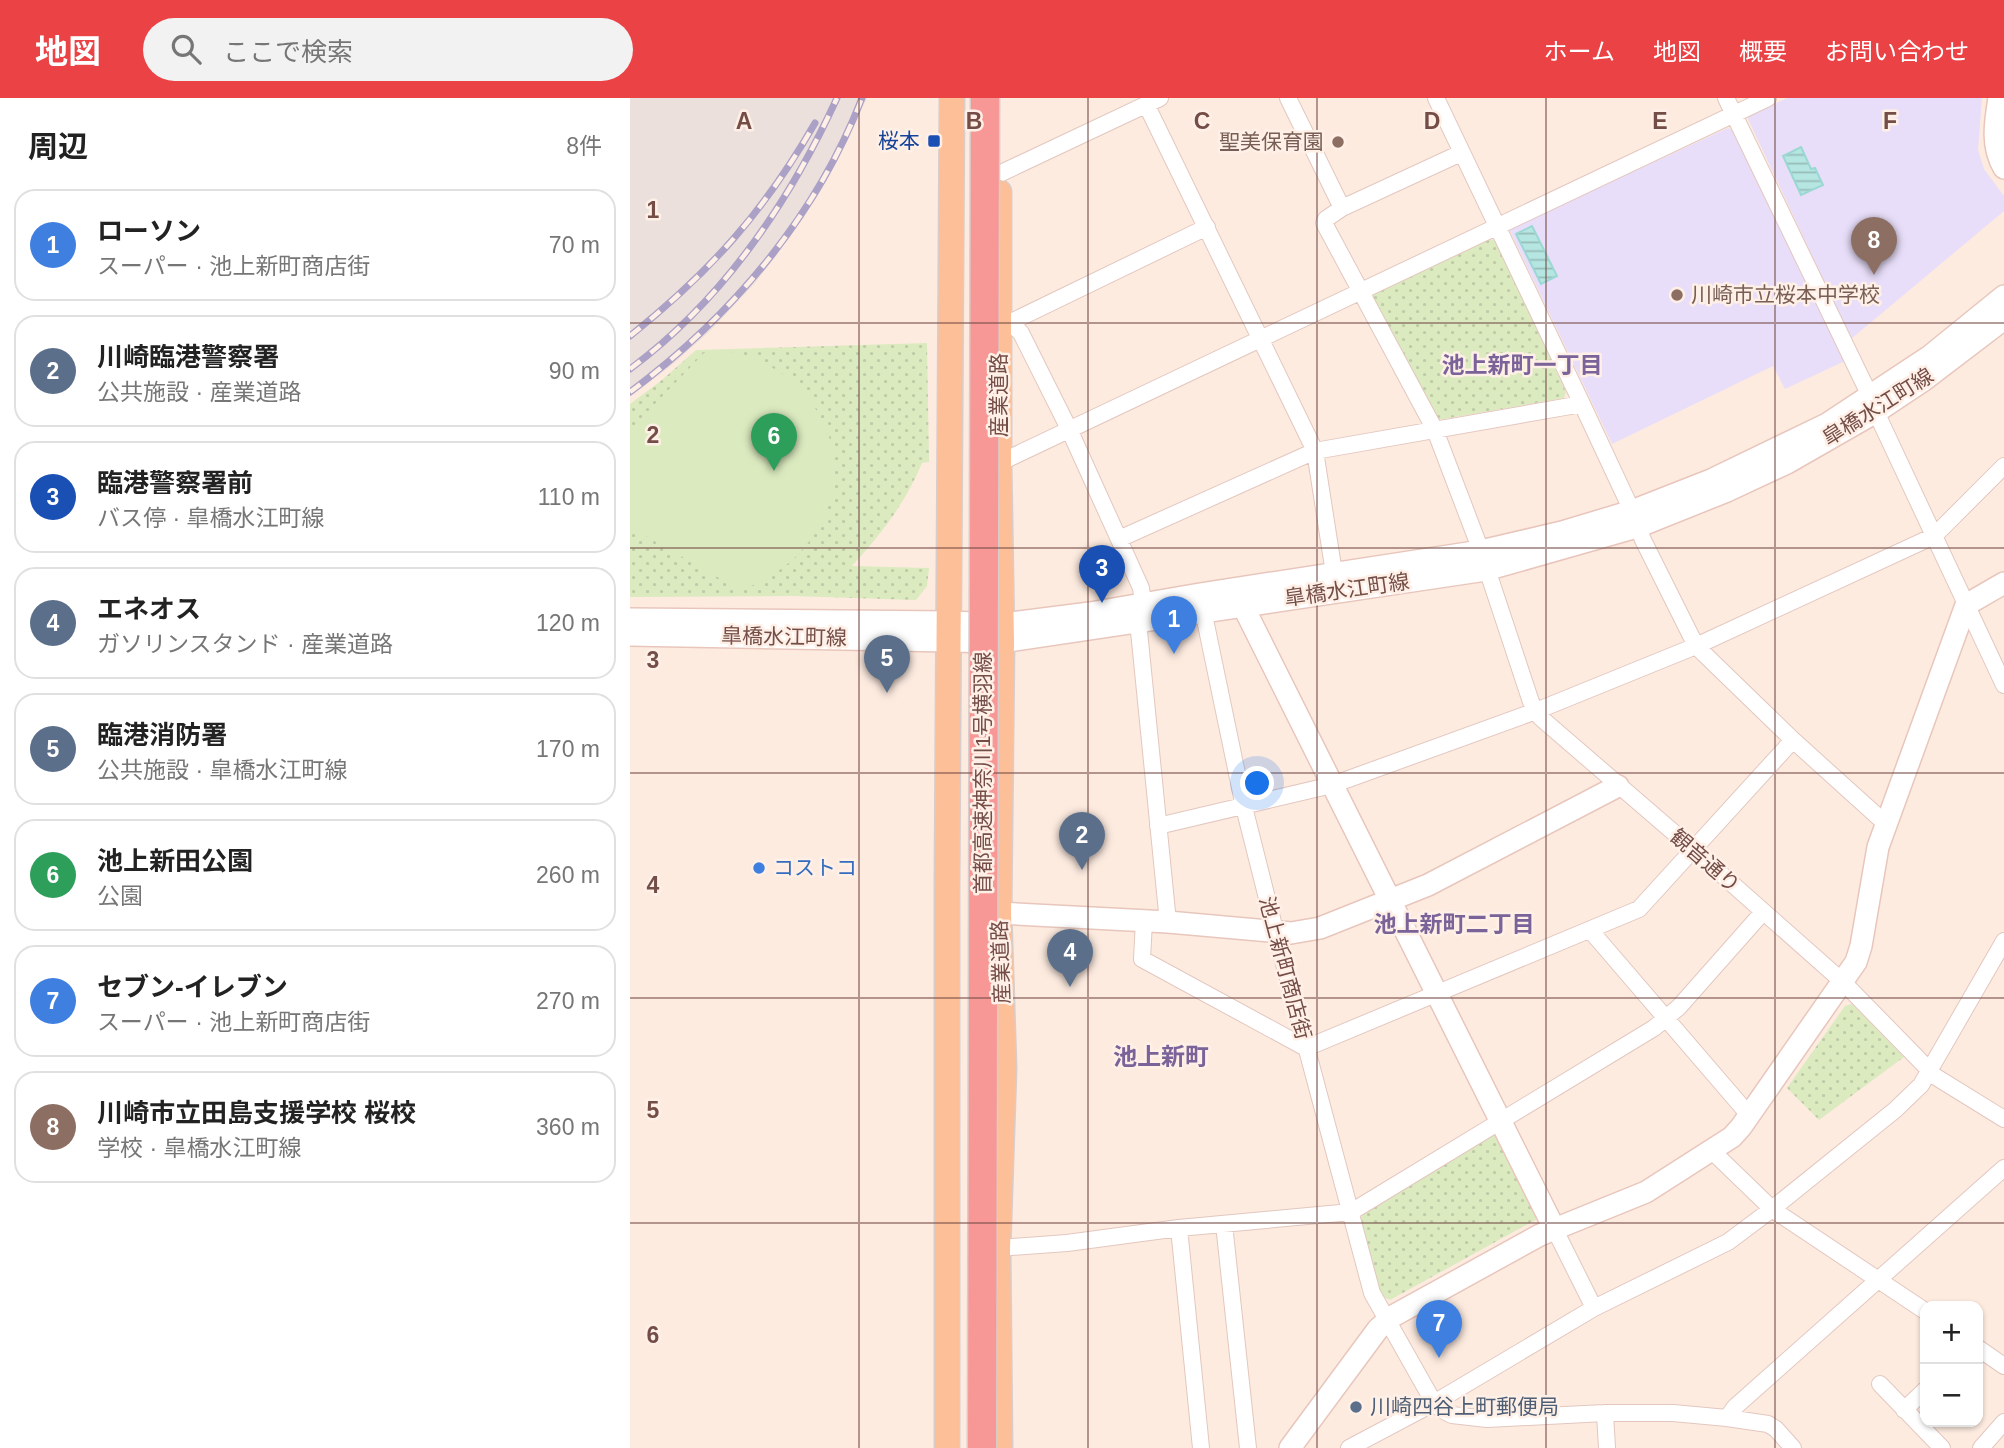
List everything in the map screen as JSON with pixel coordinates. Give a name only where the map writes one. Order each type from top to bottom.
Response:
[{"type":"highway","name":"首都高速神奈川1号横羽線","points":[[964,1448],[966,98]]},
{"type":"highway","name":"首都高速神奈川1号横羽線","points":[[982,1448],[985,98]]},
{"type":"main road","points":[[947,1448],[952,98]]},
{"type":"main road","name":"産業道路","points":[[999,98],[1004,321],[999,463],[1002,633],[999,913],[1004,1068],[998,1248],[1000,1448]]},
{"type":"street","points":[[1288,98],[1342,208],[1461,153]]},
{"type":"street","points":[[1436,98],[1696,646],[1793,740],[1886,824]]},
{"type":"street","points":[[1726,98],[2004,685]]},
{"type":"street","points":[[999,463],[1768,98]]},
{"type":"street","points":[[1998,98],[1994,139],[2002,158]]},
{"type":"street","points":[[951,190],[999,174],[1153,101],[1207,227],[1315,451],[1334,573]]},
{"type":"street","name":"観音通り","points":[[1342,208],[1324,223],[1435,430],[1484,560],[1536,711],[1843,982],[1936,1077],[2004,1119]]},
{"type":"street","points":[[1168,922],[1140,612],[1141,588],[1069,429],[1021,333],[1004,321],[1207,227]]},
{"type":"street","name":"皐橋水江町線","points":[[1872,404],[2004,296]]},
{"type":"street","name":"皐橋水江町線","points":[[1140,612],[1243,606],[1484,560],[1562,531],[1634,519],[1934,373],[2004,319]]},
{"type":"street","points":[[1119,539],[1315,451],[1582,404]]},
{"type":"street","points":[[1158,826],[1332,785],[1536,711],[1696,646],[1934,536],[2004,466]]},
{"type":"street","name":"皐橋水江町線","points":[[630,619],[1002,633],[1140,612],[1334,573],[1484,560]]},
{"type":"street","points":[[1290,1448],[1378,1329],[1388,1320],[1540,1235],[1646,1192],[1732,1137],[1856,962],[1878,847],[1966,605],[2004,583]]},
{"type":"street","points":[[1243,606],[1594,1308]]},
{"type":"street","name":"池上新町商店街","points":[[1203,610],[1244,807],[1372,1293],[1434,1403]]},
{"type":"street","name":"皐橋水江町線","points":[[630,635],[949,631]]},
{"type":"street","points":[[1144,921],[1142,959],[1307,1048],[1639,909],[1793,740]]},
{"type":"street","points":[[999,913],[1168,922],[1291,933],[1320,928],[1427,885],[1618,786]]},
{"type":"street","points":[[998,1248],[1351,1212],[1654,1028],[1679,1007],[1763,912]]},
{"type":"street","points":[[1590,930],[1749,1115]]},
{"type":"street","points":[[1349,1448],[1434,1403],[1594,1308],[1728,1242],[1772,1209],[1895,1110],[1921,1085],[2004,941]]},
{"type":"street","points":[[1711,1150],[1772,1209],[1920,1308]]},
{"type":"street","points":[[1727,1418],[2004,1168]]},
{"type":"street","points":[[1224,1224],[1248,1448]]},
{"type":"street","points":[[1178,1228],[1201,1448]]},
{"type":"street","points":[[1983,1351],[2004,1366]]},
{"type":"street","points":[[1880,1384],[1942,1448]]},
{"type":"street","points":[[1905,1410],[1920,1395]]},
{"type":"street","points":[[1434,1403],[1452,1415],[1487,1419],[1605,1413],[1673,1413],[1727,1418],[1768,1424],[1793,1448]]},
{"type":"street","points":[[1605,1413],[1607,1448]]},
{"type":"street","points":[[1981,1448],[2004,1422]]},
{"type":"shaded area","points":[[630,98],[867,98],[819,194],[754,284],[710,331],[630,397]]},
{"type":"shaded area","points":[[1787,98],[1982,98],[1978,150],[1984,169],[2004,196],[2004,211],[1851,339],[1748,119],[1750,115]]},
{"type":"shaded area","name":"川崎市立桜本中学校","points":[[1728,128],[1736,132],[1845,361],[1785,389],[1773,366],[1612,444],[1509,229]]},
{"type":"green space","points":[[1489,238],[1496,242],[1566,392],[1564,398],[1438,420],[1372,299],[1373,292]]},
{"type":"green space","points":[[927,343],[929,462],[922,463],[892,518],[852,566],[929,568],[927,586],[916,600],[792,596],[630,597],[630,404],[696,350]]},
{"type":"green space","points":[[723,351],[743,354],[762,362],[794,384],[817,411],[830,441],[834,472],[830,502],[817,530],[798,555],[772,575],[740,590],[630,527],[630,430],[704,353]]},
{"type":"green space","points":[[1852,1004],[1904,1057],[1819,1120],[1787,1088],[1845,1006]]},
{"type":"green space","points":[[1496,1133],[1501,1138],[1537,1219],[1390,1300],[1384,1297],[1378,1288],[1360,1219],[1364,1213]]},
{"type":"water","points":[[1801,147],[1811,169],[1815,168],[1823,185],[1801,195],[1783,156]]},
{"type":"water","points":[[1532,226],[1557,276],[1541,284],[1516,234]]},
{"type":"railway","points":[[630,369],[664,342],[695,312],[724,281],[750,247],[797,175],[837,98]]},
{"type":"railway","points":[[630,392],[702,331],[767,262],[821,184],[862,98]]},
{"type":"railway","points":[[630,336],[685,288],[733,239],[776,185],[815,123]]},
{"type":"place","name":"桜本","points":[[934,141]]},
{"type":"place","name":"聖美保育園","points":[[1338,142]]},
{"type":"place","name":"川崎市立田島支援学校 桜校","points":[[1874,275]]},
{"type":"place","name":"川崎市立桜本中学校","points":[[1677,295]]},
{"type":"place","name":"池上新田公園","points":[[774,471]]},
{"type":"place","name":"臨港警察署前","points":[[1102,603]]},
{"type":"place","name":"ローソン","points":[[1174,654]]},
{"type":"place","name":"臨港消防署","points":[[887,693]]},
{"type":"place","name":"コストコ","points":[[759,868]]},
{"type":"place","name":"川崎臨港警察署","points":[[1082,870]]},
{"type":"place","name":"エネオス","points":[[1070,987]]},
{"type":"place","name":"セブン-イレブン","points":[[1439,1358]]},
{"type":"place","name":"川崎四谷上町郵便局","points":[[1356,1407]]},
{"type":"district","name":"池上新町一丁目","points":[[1522,365]]},
{"type":"district","name":"池上新町二丁目","points":[[1454,924]]},
{"type":"district","name":"池上新町","points":[[1161,1057]]}]
